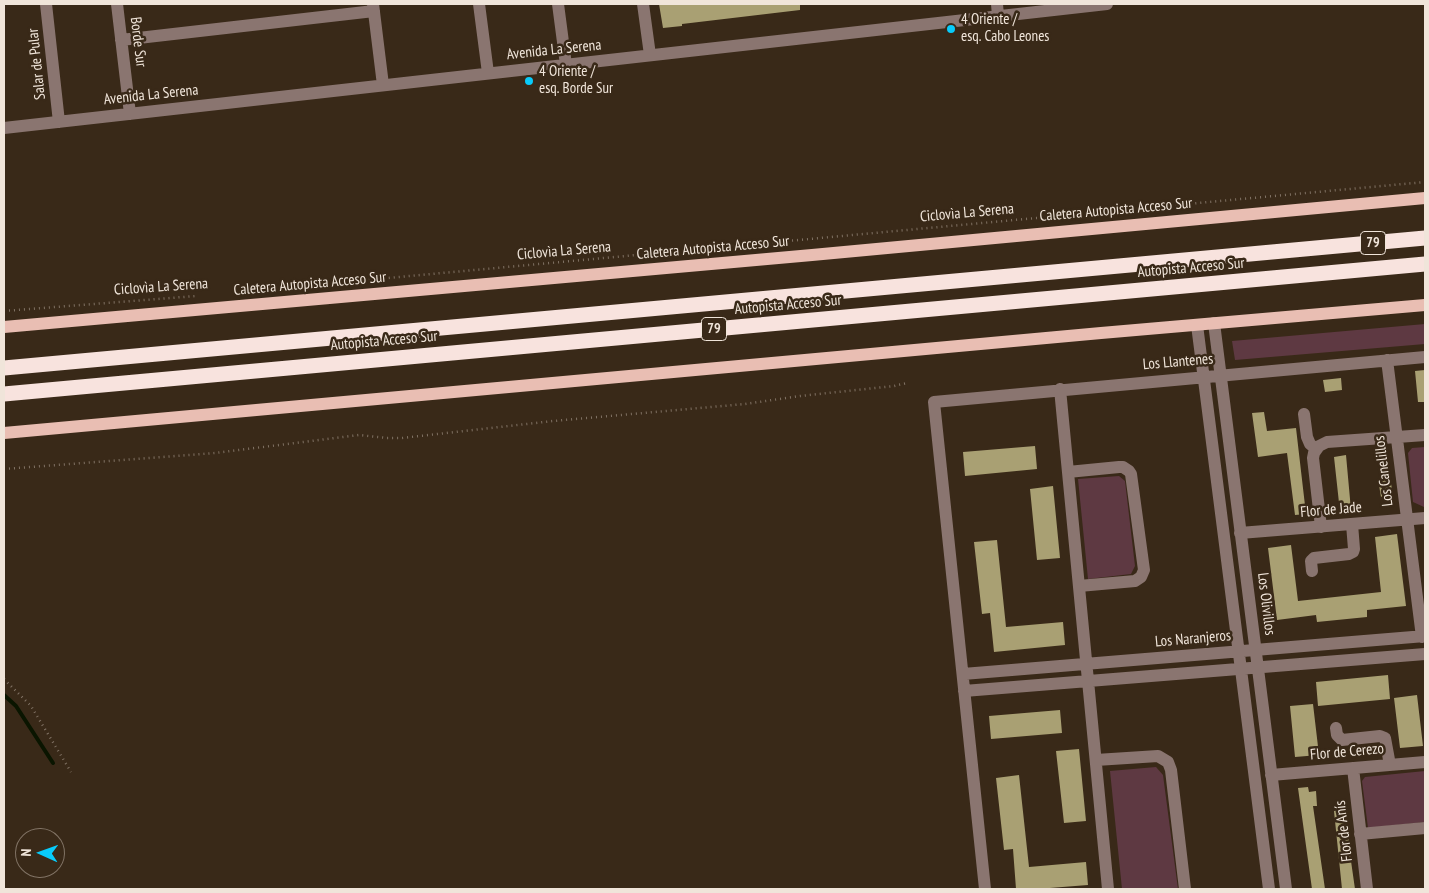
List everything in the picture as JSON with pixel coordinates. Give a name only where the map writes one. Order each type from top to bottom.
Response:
[{"type":"highway","name":"Autopista Acceso Sur","points":[[4,368],[1425,238]]},
{"type":"highway","name":"Autopista Acceso Sur","points":[[4,394],[1425,264]]},
{"type":"main road","name":"Caletera Autopista Acceso Sur","points":[[4,327],[783,258],[1425,198]]},
{"type":"main road","points":[[4,433],[1425,305]]},
{"type":"street","name":"Salar de Pular","points":[[46,4],[59,122]]},
{"type":"street","name":"Borde Sur","points":[[117,4],[130,114]]},
{"type":"street","points":[[479,4],[488,74]]},
{"type":"street","points":[[558,4],[566,65]]},
{"type":"street","points":[[643,4],[650,55]]},
{"type":"street","name":"Avenida La Serena","points":[[4,128],[566,65],[998,10],[1108,4]]},
{"type":"street","points":[[121,40],[374,7],[383,85]]},
{"type":"street","name":"Los Olivillos","points":[[1214,323],[1286,889]]},
{"type":"street","points":[[1197,325],[1269,889]]},
{"type":"street","name":"Los Llantenes","points":[[963,674],[934,402],[1425,356]]},
{"type":"street","name":"Los Canelillos","points":[[1387,360],[1423,637]]},
{"type":"street","points":[[1060,390],[1108,889]]},
{"type":"street","points":[[1304,414],[1307,437],[1310,444],[1316,449]]},
{"type":"street","points":[[1321,527],[1313,464],[1314,453],[1319,446],[1327,442],[1425,435]]},
{"type":"street","points":[[1068,472],[1119,467],[1129,471],[1131,474],[1144,570],[1141,577],[1135,581],[1079,586]]},
{"type":"street","name":"Flor de Jade","points":[[1240,533],[1425,518]]},
{"type":"street","points":[[1312,571],[1311,561],[1314,558],[1353,552],[1352,524]]},
{"type":"street","name":"Los Naranjeros","points":[[963,674],[1423,637]]},
{"type":"street","points":[[964,691],[1258,668],[1425,658]]},
{"type":"street","points":[[963,674],[985,889]]},
{"type":"street","points":[[1336,728],[1337,735],[1342,740],[1380,736],[1385,738],[1390,765]]},
{"type":"street","points":[[1096,760],[1158,756],[1168,762],[1172,770],[1185,889]]},
{"type":"street","name":"Flor de Cerezo","points":[[1271,775],[1425,762]]},
{"type":"street","name":"Flor de Anís","points":[[1353,768],[1367,889]]},
{"type":"street","points":[[1360,834],[1425,828]]},
{"type":"path","name":"Ciclovìa La Serena","points":[[326,284],[1425,182]]},
{"type":"path","name":"Ciclovìa La Serena","points":[[4,311],[200,296]]},
{"type":"path","points":[[4,469],[215,453],[359,435],[402,438],[553,421],[745,404],[907,383]]},
{"type":"path","points":[[4,679],[31,706],[71,772]]},
{"type":"shaded area","points":[[1425,324],[1425,344],[1235,360],[1232,341]]},
{"type":"shaded area","points":[[1425,447],[1424,507],[1413,502],[1408,453],[1412,448]]},
{"type":"shaded area","points":[[1119,476],[1125,481],[1135,566],[1131,574],[1088,579],[1078,479]]},
{"type":"shaded area","points":[[1156,767],[1163,775],[1178,889],[1122,889],[1110,771]]},
{"type":"shaded area","points":[[1425,771],[1425,822],[1368,828],[1362,781],[1365,777]]},
{"type":"building","points":[[659,4],[800,4],[800,10],[663,28]]},
{"type":"building","points":[[1425,370],[1425,402],[1418,402],[1415,371]]},
{"type":"building","points":[[1341,378],[1342,390],[1325,392],[1323,380]]},
{"type":"building","points":[[1264,412],[1267,431],[1296,428],[1306,514],[1295,515],[1287,453],[1258,457],[1252,413]]},
{"type":"building","points":[[1035,446],[1037,469],[965,476],[963,452]]},
{"type":"building","points":[[1346,455],[1351,510],[1340,512],[1334,457]]},
{"type":"building","points":[[1390,478],[1393,495],[1381,497],[1378,479]]},
{"type":"building","points":[[1053,486],[1060,558],[1037,560],[1030,489]]},
{"type":"building","points":[[1397,534],[1406,606],[1367,610],[1367,617],[1317,622],[1316,615],[1277,620],[1268,548],[1291,545],[1298,601],[1381,592],[1375,537]]},
{"type":"building","points":[[997,540],[1006,627],[1063,622],[1065,645],[994,652],[990,613],[982,614],[974,542]]},
{"type":"building","points":[[1388,675],[1390,699],[1318,706],[1316,682]]},
{"type":"building","points":[[1417,695],[1423,746],[1400,748],[1394,698]]},
{"type":"building","points":[[1313,704],[1319,755],[1295,757],[1290,706]]},
{"type":"building","points":[[1060,710],[1062,733],[991,739],[989,716]]},
{"type":"building","points":[[1079,749],[1086,821],[1064,823],[1056,751]]},
{"type":"building","points":[[1019,775],[1029,867],[1086,862],[1088,885],[1016,889],[1013,849],[1004,850],[996,778]]},
{"type":"building","points":[[1308,787],[1309,792],[1316,791],[1317,806],[1313,806],[1325,889],[1312,889],[1298,788]]},
{"type":"building","points":[[1346,809],[1355,889],[1342,889],[1334,811]]},
{"type":"waterway","points":[[4,695],[16,706],[53,763]]},
{"type":"place","name":"4 Oriente / esq. Cabo Leones","points":[[951,29]]},
{"type":"place","name":"4 Oriente / esq. Borde Sur","points":[[529,81]]}]
